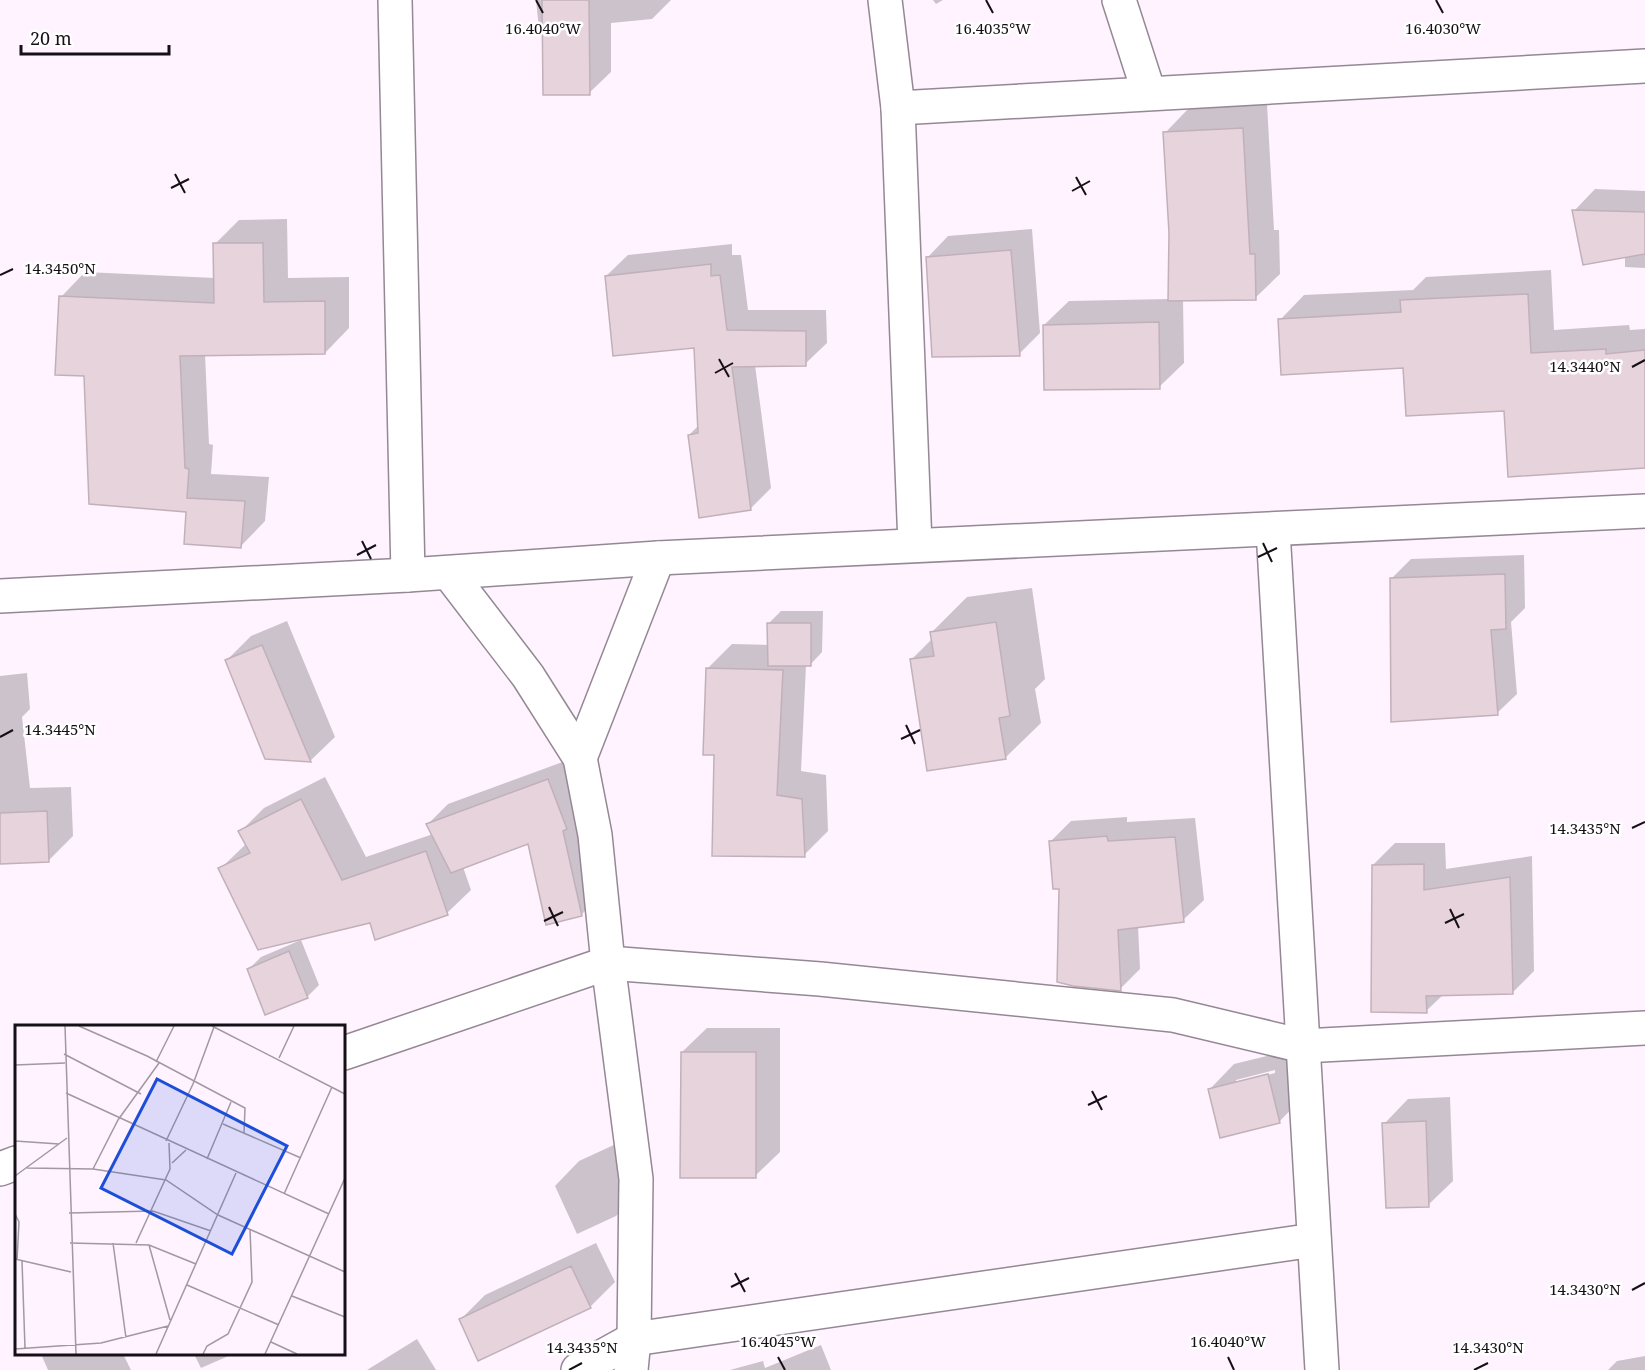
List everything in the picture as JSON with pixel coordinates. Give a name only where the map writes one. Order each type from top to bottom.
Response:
[{"type":"street","points":[[395,0],[408,575]]},
{"type":"street","points":[[885,0],[898,108],[915,544]]},
{"type":"street","points":[[1119,0],[1149,93]]},
{"type":"street","points":[[898,108],[1645,66]]},
{"type":"street","points":[[0,596],[449,573],[658,558],[915,544],[1273,530],[1645,511]]},
{"type":"street","points":[[1273,530],[1322,1370]]},
{"type":"street","points":[[580,758],[658,558]]},
{"type":"street","points":[[449,573],[528,676],[580,758],[595,835],[608,963],[636,1179],[632,1355]]},
{"type":"street","points":[[345,1053],[608,963],[820,979],[1173,1015],[1303,1046],[1645,1028]]},
{"type":"street","points":[[0,1169],[15,1163]]},
{"type":"street","points":[[578,1370],[632,1355],[1314,1240]]},
{"type":"building","points":[[542,0],[589,0],[590,95],[543,95]]},
{"type":"building","points":[[1243,128],[1250,254],[1255,254],[1256,300],[1168,301],[1169,233],[1163,132]]},
{"type":"building","points":[[1572,210],[1645,212],[1645,254],[1583,265]]},
{"type":"building","points":[[213,243],[263,243],[264,302],[325,301],[325,354],[180,356],[185,468],[189,469],[187,498],[245,501],[241,548],[184,544],[186,512],[89,504],[84,376],[55,375],[59,296],[214,303]]},
{"type":"building","points":[[1011,250],[1020,356],[932,357],[926,257]]},
{"type":"building","points":[[711,264],[711,276],[720,275],[727,330],[806,331],[806,366],[732,367],[751,510],[699,518],[688,435],[698,433],[694,348],[613,356],[605,276]]},
{"type":"building","points":[[1528,294],[1531,353],[1606,349],[1606,354],[1645,350],[1645,468],[1508,477],[1504,411],[1406,416],[1403,368],[1281,375],[1278,319],[1401,312],[1400,300]]},
{"type":"building","points":[[1159,322],[1160,389],[1044,390],[1043,325]]},
{"type":"building","points":[[1505,574],[1506,629],[1491,630],[1498,715],[1391,722],[1390,578]]},
{"type":"building","points":[[996,622],[1010,716],[999,718],[1006,759],[927,771],[910,659],[934,656],[930,632]]},
{"type":"building","points":[[767,623],[811,623],[811,666],[768,666]]},
{"type":"building","points":[[262,645],[311,762],[265,759],[225,660]]},
{"type":"building","points":[[706,668],[783,670],[777,795],[802,799],[805,857],[712,856],[714,755],[703,755]]},
{"type":"building","points":[[548,779],[567,829],[563,831],[582,916],[546,925],[528,844],[451,873],[426,824]]},
{"type":"building","points":[[301,799],[342,880],[426,851],[448,915],[375,940],[370,923],[258,950],[218,868],[250,853],[238,831]]},
{"type":"building","points":[[47,811],[49,862],[0,864],[0,813]]},
{"type":"building","points":[[1107,836],[1108,841],[1175,837],[1184,922],[1118,930],[1121,991],[1057,982],[1059,889],[1053,889],[1049,841]]},
{"type":"building","points":[[1424,864],[1424,890],[1510,877],[1513,994],[1426,996],[1427,1013],[1371,1012],[1372,865]]},
{"type":"building","points":[[289,951],[308,998],[265,1015],[247,969]]},
{"type":"building","points":[[681,1052],[756,1052],[756,1178],[680,1178]]},
{"type":"building","points":[[1268,1074],[1280,1123],[1220,1138],[1208,1089]]},
{"type":"building","points":[[1426,1121],[1429,1207],[1386,1208],[1382,1123]]},
{"type":"building","points":[[571,1266],[591,1308],[478,1361],[459,1319]]}]
